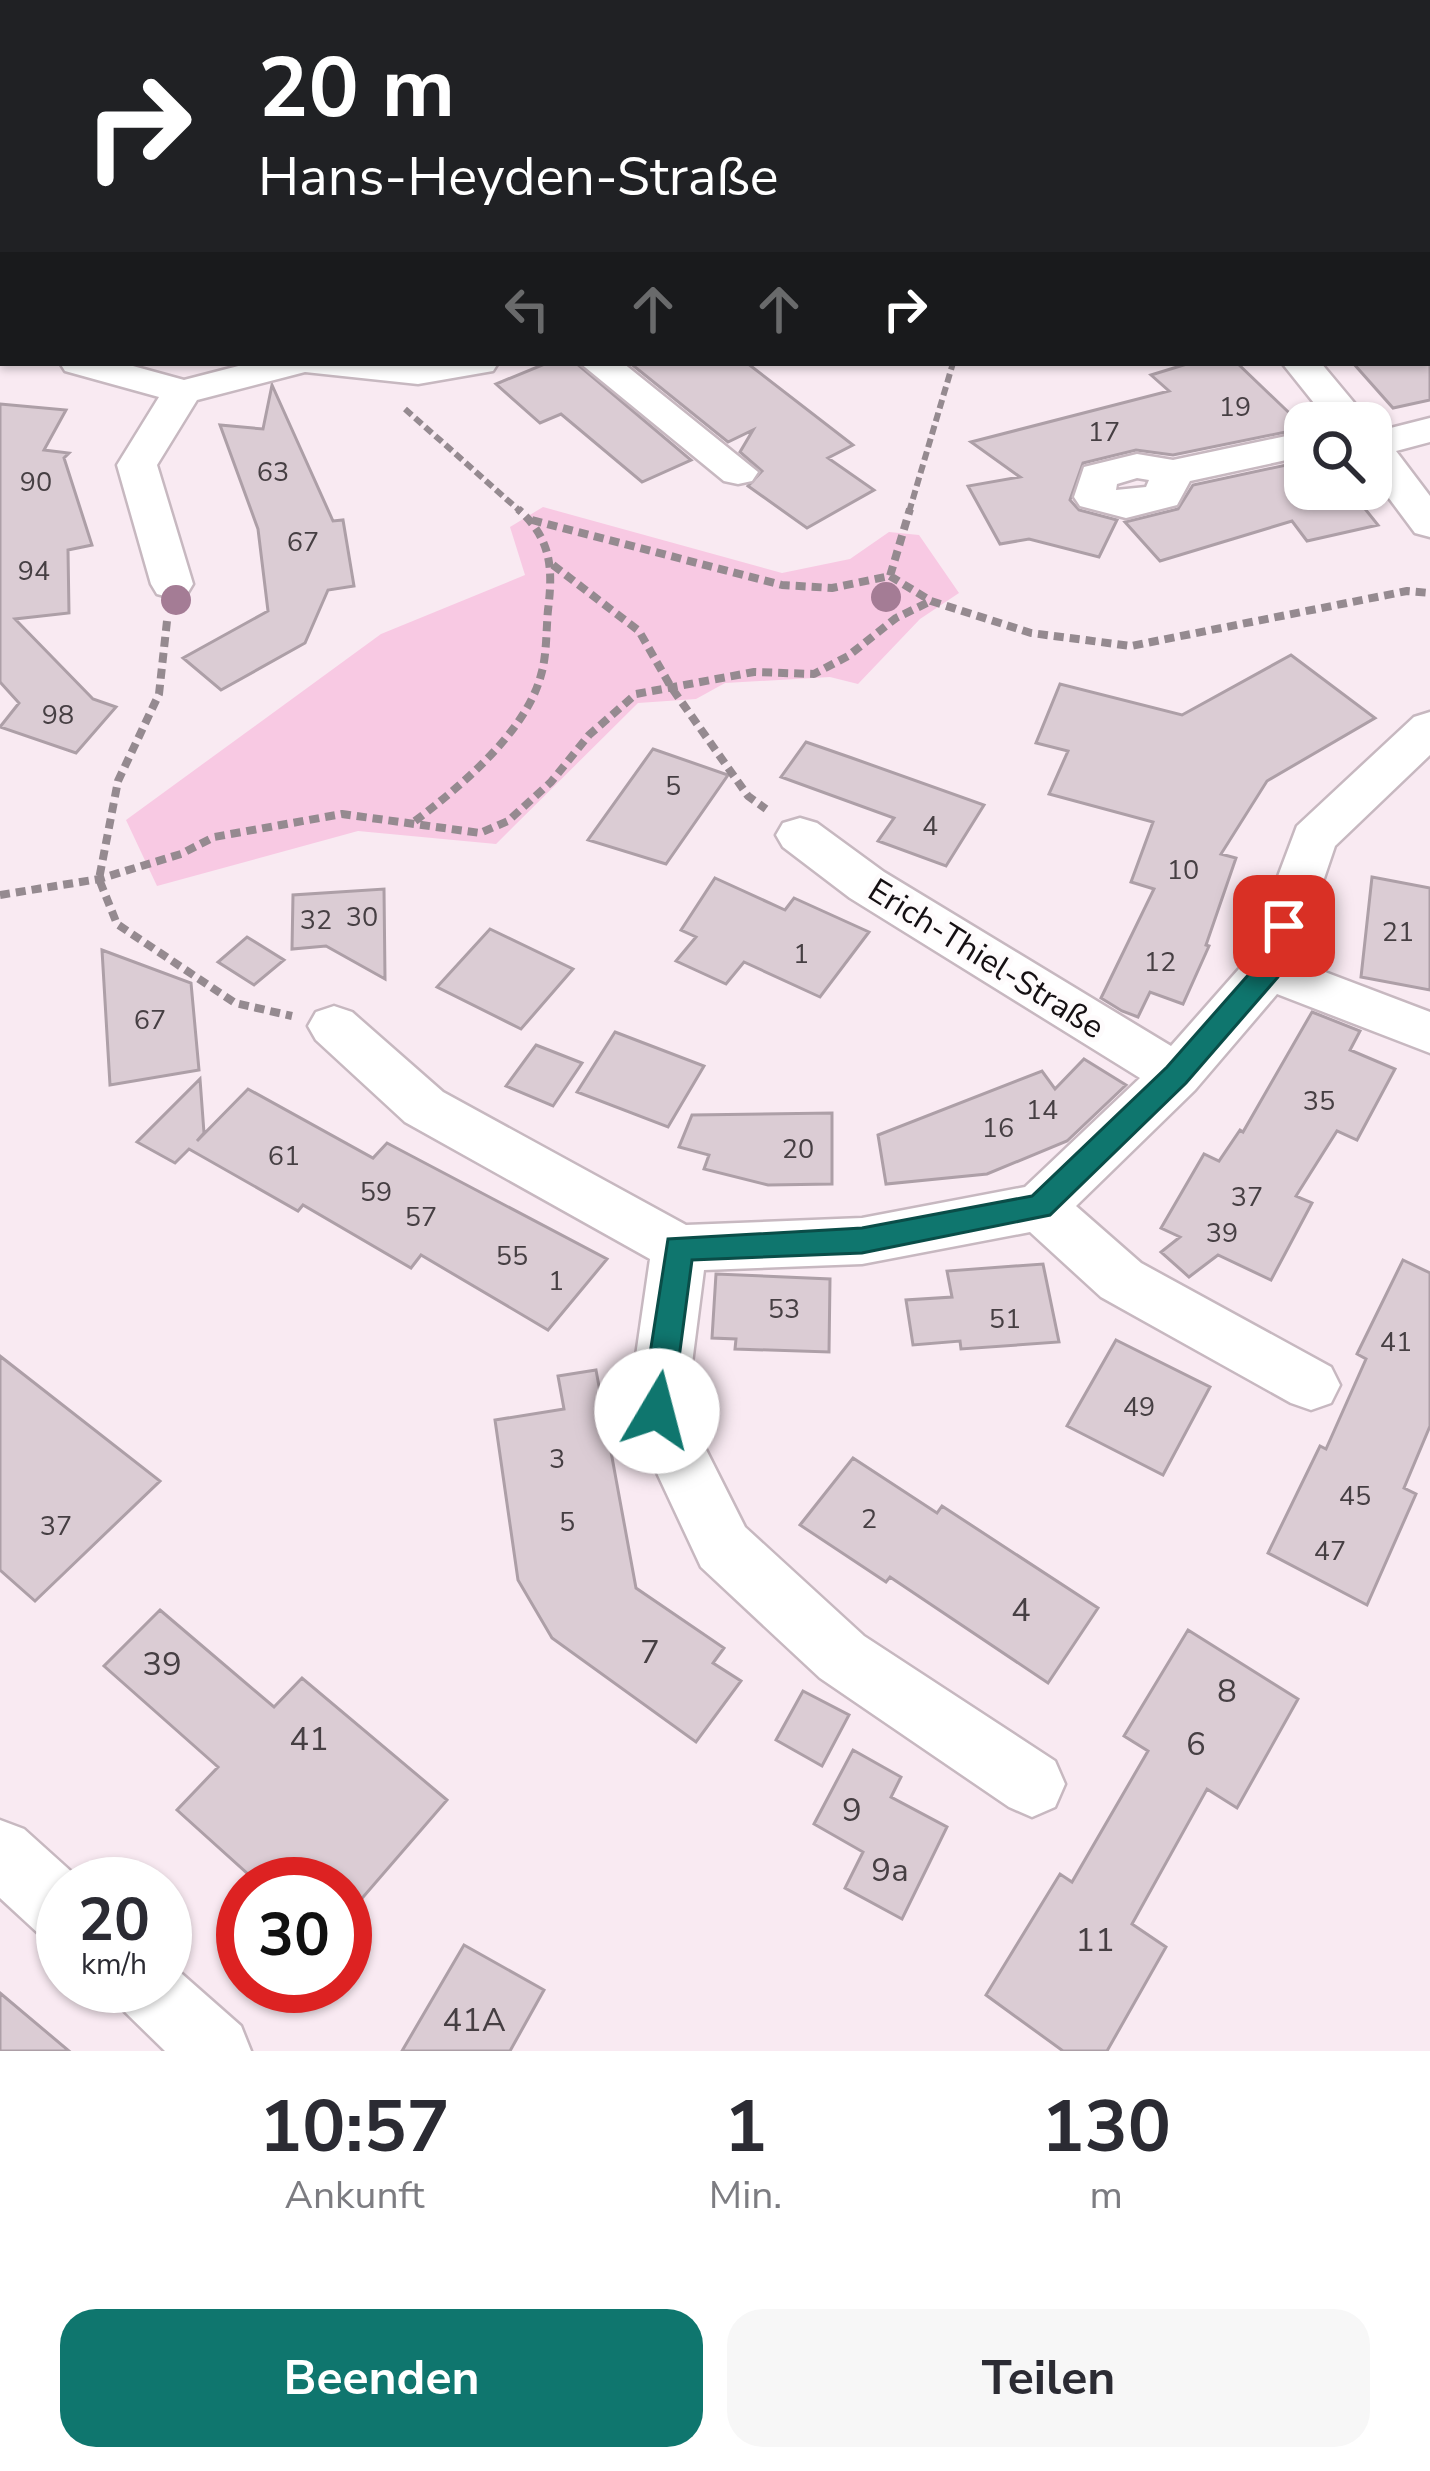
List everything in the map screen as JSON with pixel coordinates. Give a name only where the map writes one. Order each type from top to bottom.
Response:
[{"type":"street","points":[[90,366],[183,392],[283,366]]},
{"type":"street","points":[[335,366],[452,371],[469,366]]},
{"type":"street","points":[[603,366],[739,472]]},
{"type":"street","points":[[1304,366],[1334,402]]},
{"type":"street","points":[[172,584],[137,465],[158,424],[183,392]]},
{"type":"street","points":[[1392,440],[1430,430]]},
{"type":"street","points":[[1173,472],[1284,448]]},
{"type":"street","points":[[1392,474],[1430,524]]},
{"type":"street","points":[[334,1026],[424,1106],[679,1248],[862,1241],[1040,1207],[1177,1075],[1268,970],[1314,838],[1430,728]]},
{"type":"street","name":"Erich-Thiel-Straße","points":[[800,836],[867,885],[1177,1075]]},
{"type":"street","points":[[1268,970],[1430,1033]]},
{"type":"street","points":[[1040,1207],[1121,1280],[1311,1385]]},
{"type":"street","points":[[679,1248],[657,1411],[723,1547],[842,1657],[1032,1784]]},
{"type":"street","points":[[0,1853],[36,1886]]},
{"type":"street","points":[[176,2013],[216,2051]]},
{"type":"path","points":[[890,576],[952,366]]},
{"type":"path","points":[[362,370],[530,520],[554,565],[639,631],[671,687],[748,796],[800,836]]},
{"type":"path","points":[[530,520],[811,592],[853,589],[890,576]]},
{"type":"path","points":[[414,822],[467,782],[522,713],[541,676],[554,565]]},
{"type":"path","points":[[890,576],[932,601],[1031,633],[1130,646],[1407,591],[1430,593]]},
{"type":"path","points":[[172,584],[159,694],[118,781],[99,879],[117,924],[235,1004],[334,1026]]},
{"type":"path","points":[[0,895],[99,879],[181,854],[214,838],[342,814],[480,833],[508,821],[551,782],[590,735],[637,694],[754,672],[814,674],[848,656],[896,618],[932,601]]},
{"type":"shaded area","points":[[543,507],[782,573],[850,559],[889,532],[919,535],[959,593],[920,619],[858,684],[830,677],[725,683],[696,699],[638,703],[496,844],[358,831],[157,886],[126,820],[381,634],[525,575],[510,527]]},
{"type":"building","points":[[540,366],[580,366],[691,460],[642,482],[561,414],[540,423],[496,384]]},
{"type":"building","points":[[634,366],[751,366],[853,445],[828,458],[874,490],[807,528],[748,486],[762,471],[740,452],[753,430],[728,442]]},
{"type":"building","points":[[1180,366],[1240,366],[1284,408],[1284,432],[1173,455],[1136,450],[1083,463],[1070,500],[1079,510],[1117,520],[1099,557],[1029,539],[1000,544],[968,486],[1020,477],[971,442],[1169,391],[1151,375]]},
{"type":"building","points":[[1356,366],[1430,366],[1430,400],[1393,408]]},
{"type":"building","points":[[272,385],[333,521],[343,520],[354,586],[328,590],[305,643],[221,690],[183,658],[268,611],[258,529],[220,425],[263,429]]},
{"type":"building","points":[[0,404],[66,410],[44,450],[69,453],[64,458],[92,545],[68,550],[69,613],[15,619],[93,699],[116,707],[76,753],[0,727],[19,703],[0,682]]},
{"type":"building","points":[[1284,466],[1284,510],[1366,510],[1378,525],[1307,541],[1292,521],[1160,561],[1125,522],[1178,509],[1193,485]]},
{"type":"building","points":[[1291,655],[1375,718],[1267,781],[1221,854],[1236,858],[1209,946],[1183,1004],[1150,992],[1138,1017],[1122,1011],[1101,998],[1154,889],[1131,882],[1153,822],[1049,794],[1068,751],[1036,743],[1060,684],[1182,715]]},
{"type":"building","points":[[806,742],[984,805],[946,866],[878,841],[894,818],[781,777]]},
{"type":"building","points":[[653,749],[728,775],[666,864],[588,840]]},
{"type":"building","points":[[1372,877],[1430,888],[1430,990],[1361,977]]},
{"type":"building","points":[[715,878],[785,910],[794,898],[869,932],[820,997],[744,962],[726,984],[676,961],[696,937],[681,930]]},
{"type":"building","points":[[384,889],[385,979],[326,946],[292,949],[293,895]]},
{"type":"building","points":[[490,929],[573,969],[521,1029],[437,987]]},
{"type":"building","points":[[247,937],[284,960],[254,985],[218,962]]},
{"type":"building","points":[[102,950],[191,983],[199,1070],[110,1085]]},
{"type":"building","points":[[1312,1012],[1360,1031],[1350,1050],[1395,1069],[1357,1140],[1337,1131],[1296,1196],[1312,1203],[1271,1280],[1218,1255],[1189,1277],[1161,1252],[1180,1237],[1161,1228],[1204,1154],[1219,1161],[1243,1132]]},
{"type":"building","points":[[615,1032],[704,1066],[668,1127],[577,1092]]},
{"type":"building","points":[[536,1045],[582,1063],[553,1106],[506,1086]]},
{"type":"building","points":[[1084,1059],[1126,1085],[1067,1141],[987,1174],[886,1184],[878,1135],[1042,1071],[1055,1089]]},
{"type":"building","points":[[200,1079],[204,1133],[197,1141],[248,1089],[373,1158],[387,1143],[607,1259],[548,1330],[421,1255],[411,1268],[303,1205],[298,1211],[189,1149],[175,1163],[137,1142]]},
{"type":"building","points":[[832,1113],[832,1184],[768,1185],[704,1169],[709,1155],[679,1147],[692,1115]]},
{"type":"building","points":[[1403,1260],[1430,1273],[1430,1426],[1404,1488],[1416,1494],[1367,1605],[1268,1553],[1320,1446],[1326,1449],[1366,1359],[1357,1354]]},
{"type":"building","points":[[1043,1264],[1059,1342],[961,1349],[960,1341],[913,1345],[906,1300],[952,1297],[947,1271]]},
{"type":"building","points":[[716,1274],[830,1279],[829,1352],[735,1349],[736,1339],[712,1338]]},
{"type":"building","points":[[1116,1340],[1210,1387],[1163,1475],[1067,1426]]},
{"type":"building","points":[[0,1356],[160,1481],[35,1601],[0,1570]]},
{"type":"building","points":[[596,1370],[636,1588],[724,1648],[713,1663],[741,1681],[696,1742],[552,1638],[518,1580],[495,1420],[564,1409],[558,1376]]},
{"type":"building","points":[[853,1458],[937,1513],[942,1506],[1098,1608],[1048,1683],[890,1577],[886,1582],[800,1525]]},
{"type":"building","points":[[160,1610],[274,1707],[302,1678],[447,1800],[372,1887],[372,1857],[229,1857],[177,1810],[218,1767],[104,1666]]},
{"type":"building","points":[[1188,1630],[1298,1699],[1237,1808],[1207,1789],[1132,1924],[1166,1947],[1107,2051],[1063,2051],[986,1995],[1060,1874],[1072,1882],[1148,1751],[1124,1736]]},
{"type":"building","points":[[803,1691],[849,1715],[822,1766],[776,1740]]},
{"type":"building","points":[[853,1750],[901,1777],[891,1797],[947,1827],[902,1919],[845,1888],[863,1852],[814,1824]]},
{"type":"building","points":[[464,1945],[544,1990],[510,2051],[402,2051]]},
{"type":"building","points":[[0,1993],[69,2051],[0,2051]]},
{"type":"route","points":[[657,1411],[679,1248],[862,1241],[1040,1207],[1177,1075],[1268,970],[1284,926]]}]
